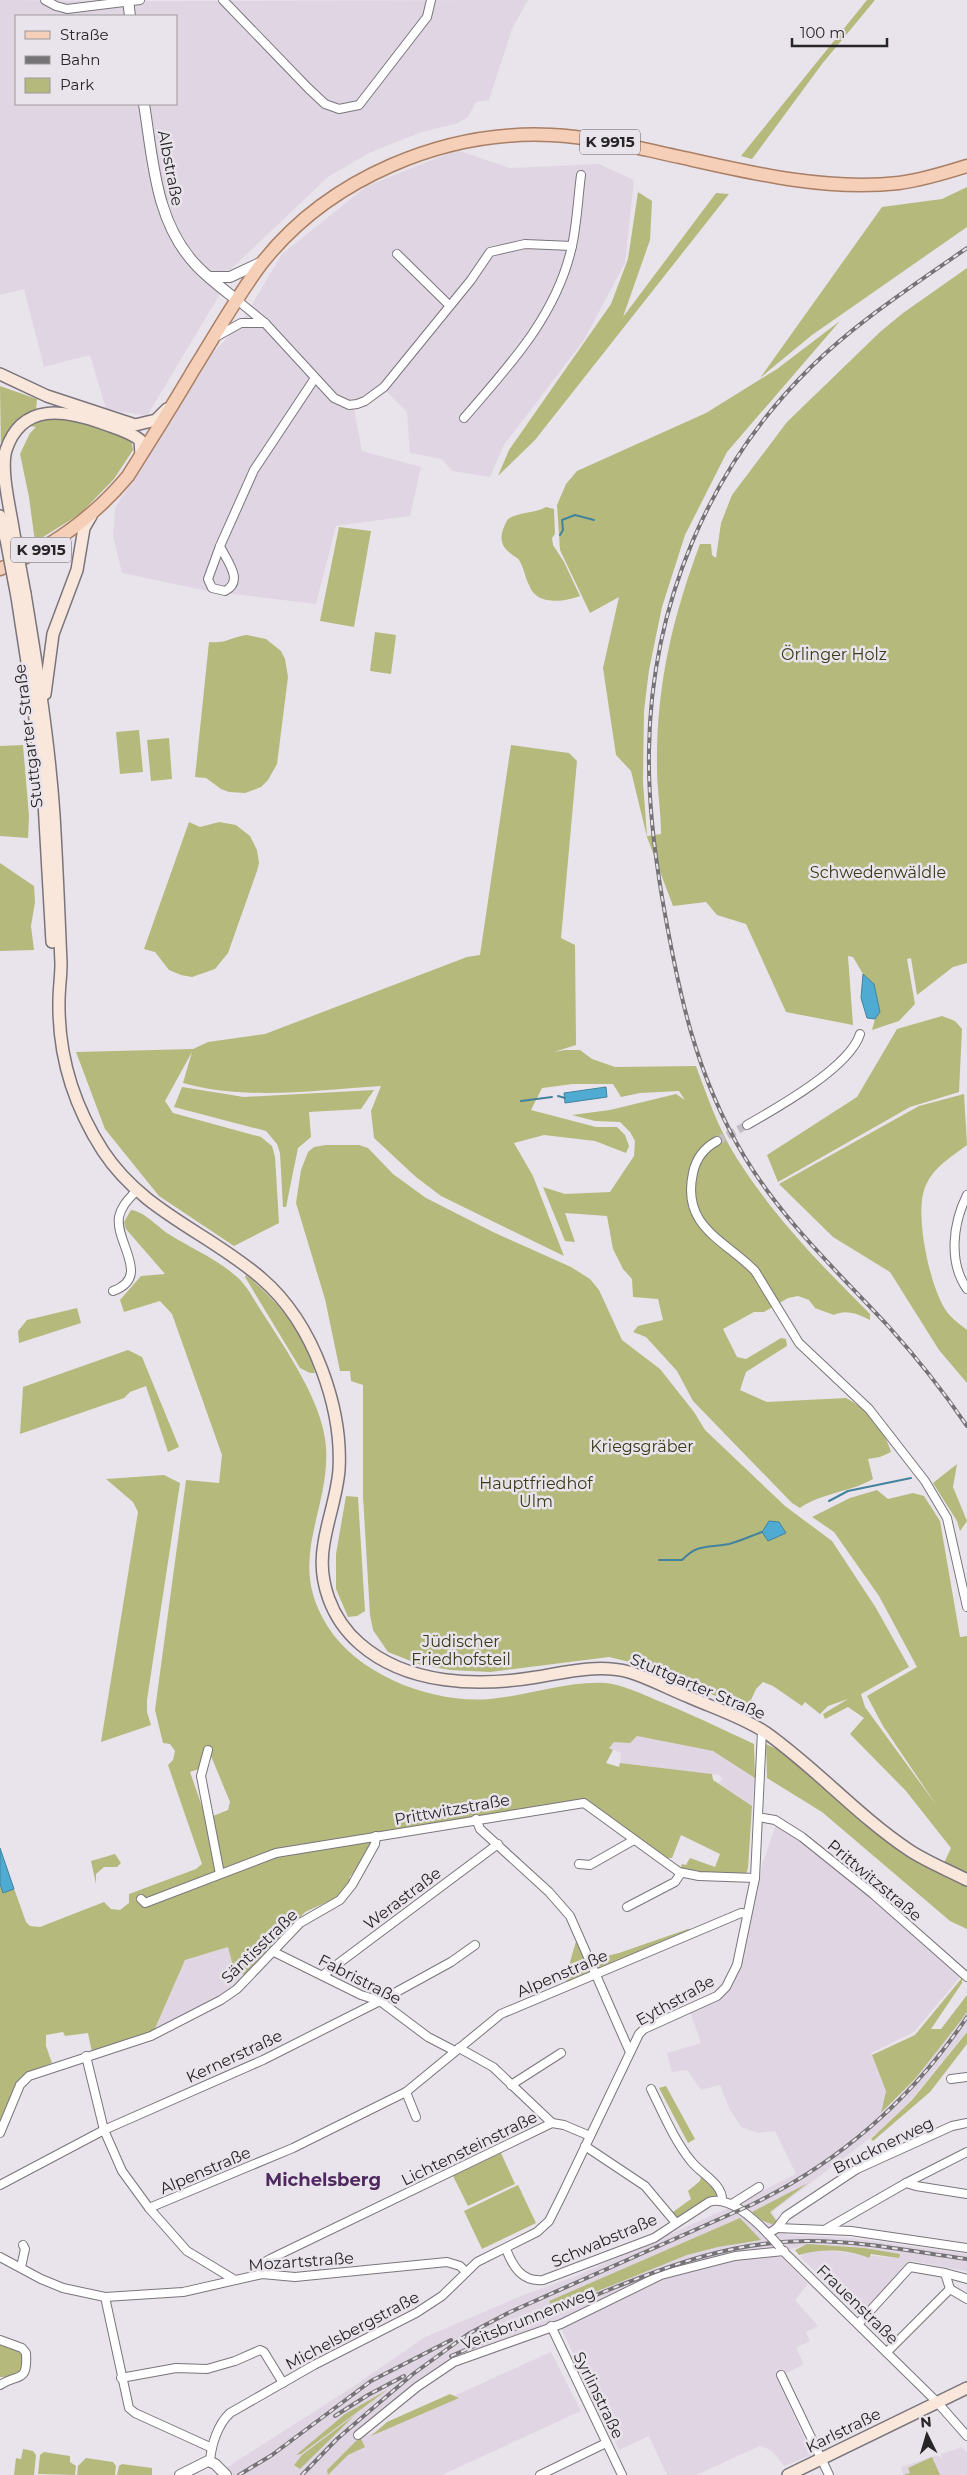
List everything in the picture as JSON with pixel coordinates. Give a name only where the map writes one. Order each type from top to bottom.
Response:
[{"type":"main road","name":"K 9915","points":[[0,569],[38,552],[61,537],[93,513],[128,476],[237,300],[263,262],[305,221],[363,180],[418,154],[490,138],[551,135],[589,139],[779,178],[837,184],[900,183],[967,166]]},
{"type":"main road","points":[[0,374],[47,396],[135,426],[154,436]]},
{"type":"main road","points":[[135,426],[156,420],[172,405]]},
{"type":"main road","points":[[10,536],[4,461],[11,438],[32,418],[57,411],[87,418],[132,434],[140,440],[141,455]]},
{"type":"main road","name":"Stuttgarter Straße","points":[[0,470],[10,536],[43,711],[53,812],[61,973],[59,1001]]},
{"type":"main road","points":[[43,711],[49,652],[66,595],[74,578],[80,557],[84,528],[93,513]]},
{"type":"main road","name":"Stuttgarter Straße","points":[[0,516],[10,536]]},
{"type":"main road","name":"Stuttgarter Straße","points":[[21,595],[41,775],[54,974],[59,1001],[63,1056],[78,1105],[104,1152],[136,1191],[260,1277],[290,1309],[313,1346],[332,1401],[339,1448],[337,1485],[323,1548],[324,1580],[330,1602],[339,1620],[361,1645],[381,1659],[402,1669],[432,1678],[456,1681],[509,1681],[593,1668],[625,1671],[725,1712],[762,1731],[909,1850],[967,1880]]},
{"type":"main road","name":"Karlstraße","points":[[788,2475],[967,2388]]},
{"type":"street","points":[[46,0],[56,6],[67,9],[140,0]]},
{"type":"street","points":[[223,0],[325,104],[339,109],[359,104],[427,17],[431,0]]},
{"type":"street","points":[[128,1],[130,15]]},
{"type":"street","name":"Albstraße","points":[[144,105],[160,195],[166,216],[178,242],[196,266],[237,300]]},
{"type":"street","points":[[464,418],[540,326],[558,290],[572,246],[581,174]]},
{"type":"street","points":[[237,300],[266,323],[315,378],[341,403],[349,406],[365,401],[384,386],[471,280],[490,252],[525,244],[572,246]]},
{"type":"street","points":[[397,254],[449,305]]},
{"type":"street","points":[[209,277],[230,277],[263,262]]},
{"type":"street","points":[[213,339],[241,323],[266,323]]},
{"type":"street","points":[[220,546],[234,574],[235,582],[232,588],[225,591],[212,588],[208,579],[220,546],[254,470],[315,378]]},
{"type":"street","points":[[747,1125],[819,1080],[857,1044],[860,1034]]},
{"type":"street","points":[[717,1140],[703,1150],[695,1164],[690,1191],[698,1217],[712,1237],[745,1261],[755,1271],[799,1343],[869,1409],[925,1481],[947,1518],[967,1608]]},
{"type":"street","points":[[112,1291],[125,1284],[131,1273],[131,1262],[121,1236],[119,1218],[124,1204],[136,1191]]},
{"type":"street","points":[[967,1195],[957,1226],[954,1260],[958,1274],[967,1289]]},
{"type":"street","name":"Eythstraße","points":[[528,2238],[549,2221],[630,2050],[644,2029],[717,1996],[726,1987],[736,1965],[755,1878],[762,1731]]},
{"type":"street","points":[[208,1750],[201,1776],[220,1874]]},
{"type":"street","name":"Prittwitzstraße","points":[[141,1899],[145,1903],[276,1853],[476,1819],[584,1803],[681,1873]]},
{"type":"street","name":"Prittwitzstraße","points":[[758,1817],[775,1820],[802,1838],[873,1894],[967,1977]]},
{"type":"street","points":[[476,1819],[480,1829],[548,1892],[570,1916],[630,2050]]},
{"type":"street","name":"Säntisstraße","points":[[0,2132],[20,2085],[29,2076],[152,2036],[221,2000],[237,1988],[274,1952],[300,1923],[340,1900],[375,1844],[376,1836]]},
{"type":"street","points":[[579,1864],[590,1865],[634,1840]]},
{"type":"street","name":"Werastraße","points":[[323,1975],[498,1844]]},
{"type":"street","points":[[627,1908],[675,1882],[681,1873],[755,1878]]},
{"type":"street","name":"Alpenstraße","points":[[149,2208],[293,2148],[406,2092],[501,2014],[741,1914],[747,1914]]},
{"type":"street","name":"Kernerstraße","points":[[0,2185],[104,2130],[263,2060],[380,2001],[451,1962],[475,1945]]},
{"type":"street","name":"Fabristraße","points":[[274,1952],[361,1995],[380,2001],[428,2037],[483,2060],[552,2123]]},
{"type":"street","points":[[511,2085],[561,2053]]},
{"type":"street","points":[[86,2056],[104,2130],[122,2171],[149,2208],[187,2251],[235,2280]]},
{"type":"street","points":[[951,2079],[967,2077]]},
{"type":"street","points":[[651,2090],[682,2149],[692,2163],[720,2190],[722,2200]]},
{"type":"street","points":[[406,2092],[416,2117]]},
{"type":"street","name":"Lichtensteinstraße","points":[[262,2274],[265,2262],[270,2259],[552,2123],[564,2125],[590,2136]]},
{"type":"street","name":"Brucknerweg","points":[[769,2236],[786,2216],[857,2170],[952,2126],[967,2123]]},
{"type":"street","points":[[585,2146],[645,2186],[676,2223]]},
{"type":"street","points":[[826,2229],[906,2182],[967,2152]]},
{"type":"street","points":[[906,2182],[916,2186],[967,2194]]},
{"type":"street","points":[[732,2204],[759,2187]]},
{"type":"street","name":"Frauenstraße","points":[[722,2200],[732,2204],[769,2236],[859,2323],[937,2402],[967,2436]]},
{"type":"street","name":"Schwabstraße","points":[[506,2249],[516,2270],[523,2276],[529,2280],[543,2280],[654,2238],[709,2202],[722,2200]]},
{"type":"street","points":[[777,2228],[826,2229],[967,2248]]},
{"type":"street","name":"Michelsbergstraße","points":[[210,2462],[212,2448],[225,2418],[230,2413],[352,2344],[416,2313],[442,2296],[466,2272],[484,2258],[528,2238]]},
{"type":"street","points":[[22,2267],[25,2249],[23,2245]]},
{"type":"street","name":"Veitsbrunnenweg","points":[[358,2435],[439,2370],[454,2362],[551,2326],[661,2275],[735,2256],[781,2249]]},
{"type":"street","name":"Mozartstraße","points":[[0,2256],[41,2279],[63,2288],[105,2296],[183,2292],[262,2274],[295,2277],[447,2262],[460,2266],[466,2272]]},
{"type":"street","points":[[859,2323],[910,2267],[967,2279]]},
{"type":"street","points":[[945,2273],[950,2289],[967,2299]]},
{"type":"street","points":[[887,2352],[950,2289]]},
{"type":"street","points":[[105,2296],[126,2400],[135,2414],[212,2448]]},
{"type":"street","name":"Syrlinstraße","points":[[551,2326],[622,2475]]},
{"type":"street","points":[[0,2340],[22,2348],[26,2353],[27,2361],[25,2370],[20,2378],[0,2385]]},
{"type":"street","points":[[121,2378],[176,2368],[206,2369],[235,2361],[260,2350],[264,2352],[283,2383]]},
{"type":"street","points":[[781,2375],[829,2475]]},
{"type":"street","points":[[540,2475],[606,2443]]},
{"type":"street","points":[[180,2475],[204,2462],[210,2462],[224,2474]]},
{"type":"shaded area","points":[[0,0],[528,0],[512,29],[489,100],[476,102],[468,117],[458,123],[419,133],[369,153],[328,177],[231,269],[209,277],[223,289],[147,416],[106,409],[90,355],[44,367],[24,289],[0,295]]},
{"type":"shaded area","points":[[457,150],[510,168],[599,164],[634,180],[625,263],[584,340],[504,445],[490,477],[452,471],[442,459],[410,453],[407,412],[387,392],[354,409],[362,451],[421,467],[410,516],[336,526],[316,604],[208,591],[122,573],[113,535],[115,508],[211,355],[241,323],[282,254],[367,186]]},
{"type":"shaded area","points":[[637,1736],[713,1751],[731,1761],[755,1778],[752,1806],[718,1783],[723,1779],[719,1775],[620,1763],[621,1753],[609,1748],[614,1742]]},
{"type":"shaded area","points":[[776,1825],[790,1833],[867,1893],[960,1977],[914,2032],[871,2053],[886,2091],[882,2113],[915,2079],[967,2012],[967,2031],[912,2099],[877,2133],[772,2212],[787,2235],[850,2238],[967,2254],[967,2271],[911,2261],[913,2263],[861,2315],[800,2257],[810,2248],[891,2258],[849,2248],[806,2245],[661,2275],[551,2326],[454,2362],[364,2431],[368,2435],[551,2352],[581,2411],[442,2475],[215,2475],[354,2386],[425,2337],[521,2296],[576,2276],[726,2209],[796,2174],[775,2131],[758,2133],[741,2127],[729,2108],[720,2085],[701,2090],[687,2070],[672,2072],[667,2053],[701,2043],[690,2012],[723,1995],[736,1978],[742,1961],[763,1862]]},
{"type":"shaded area","points":[[228,1947],[234,1970],[247,1976],[224,1996],[153,2033],[185,1960]]},
{"type":"shaded area","points":[[776,2255],[784,2259],[808,2284],[795,2300],[818,2326],[806,2332],[810,2341],[796,2348],[804,2364],[777,2378],[812,2455],[784,2466],[771,2450],[760,2446],[696,2475],[667,2475],[649,2436],[619,2450],[560,2326],[658,2279],[718,2262]]},
{"type":"shaded area","points":[[962,2447],[967,2453],[967,2475],[903,2475],[901,2467]]},
{"type":"green space","points":[[867,0],[875,0],[822,64],[752,159],[741,156]]},
{"type":"green space","points":[[967,187],[967,227],[812,335],[760,378],[882,207],[942,199]]},
{"type":"green space","points":[[638,192],[652,201],[650,240],[623,317],[716,193],[729,194],[535,440],[498,476],[509,450],[611,304],[628,259]]},
{"type":"green space","points":[[967,268],[967,963],[953,967],[917,995],[911,958],[907,959],[915,1004],[899,1021],[872,1030],[875,1019],[880,1012],[874,984],[863,974],[853,957],[848,956],[853,1025],[786,1012],[746,924],[717,915],[706,902],[673,906],[647,837],[631,771],[616,755],[603,668],[619,597],[590,613],[560,550],[557,505],[566,484],[577,471],[706,413],[777,369],[840,321],[727,452],[685,535],[662,607],[649,670],[644,711],[643,782],[647,836],[661,834],[657,768],[659,709],[674,626],[700,544],[711,544],[712,555],[716,558],[721,523],[732,495],[787,422],[880,332],[903,313]]},
{"type":"green space","points":[[0,386],[37,399],[36,410],[69,416],[131,438],[133,450],[114,479],[80,514],[35,542],[29,497],[20,454],[30,433],[36,427],[29,426],[1,451]]},
{"type":"green space","points":[[546,507],[554,509],[555,534],[552,538],[553,545],[564,562],[580,596],[566,600],[551,601],[538,596],[529,585],[519,560],[503,545],[502,532],[508,519]]},
{"type":"green space","points":[[339,527],[371,531],[354,627],[320,621]]},
{"type":"green space","points":[[375,632],[396,635],[391,674],[370,671]]},
{"type":"green space","points":[[247,635],[266,639],[281,651],[285,659],[288,677],[277,764],[268,780],[261,787],[245,793],[229,792],[221,789],[206,778],[195,777],[209,642],[220,642]]},
{"type":"green space","points":[[139,730],[143,772],[120,774],[116,732]]},
{"type":"green space","points":[[169,738],[172,779],[151,781],[147,740]]},
{"type":"green space","points":[[23,745],[29,816],[28,838],[0,836],[0,746]]},
{"type":"green space","points":[[511,745],[569,753],[577,761],[561,938],[575,945],[576,1045],[554,1052],[580,1050],[592,1059],[615,1067],[696,1066],[724,1136],[750,1179],[798,1239],[870,1314],[870,1320],[848,1312],[834,1315],[815,1308],[809,1300],[798,1296],[788,1298],[764,1312],[754,1312],[723,1329],[737,1357],[746,1359],[781,1338],[786,1339],[787,1346],[746,1372],[740,1390],[767,1402],[846,1398],[853,1402],[874,1420],[891,1452],[880,1457],[868,1459],[873,1479],[817,1499],[800,1508],[792,1503],[693,1401],[677,1371],[646,1337],[633,1332],[638,1326],[663,1320],[658,1299],[633,1297],[632,1279],[623,1269],[613,1249],[607,1216],[565,1213],[575,1242],[565,1241],[543,1187],[565,1194],[610,1192],[634,1156],[635,1141],[630,1132],[620,1122],[595,1121],[572,1115],[610,1110],[676,1094],[685,1100],[679,1091],[640,1093],[621,1097],[613,1084],[573,1084],[542,1088],[531,1110],[596,1127],[617,1127],[625,1135],[629,1146],[626,1153],[595,1141],[544,1135],[514,1143],[533,1176],[564,1256],[441,1196],[416,1177],[374,1138],[371,1111],[381,1086],[281,1093],[231,1092],[207,1088],[183,1083],[192,1052],[165,1101],[173,1113],[261,1137],[272,1146],[275,1157],[279,1223],[234,1246],[159,1196],[105,1129],[76,1052],[193,1049],[208,1042],[265,1034],[467,957],[480,955]]},
{"type":"green space","points":[[189,822],[200,827],[219,822],[236,825],[250,836],[257,850],[259,863],[228,953],[215,969],[192,977],[169,970],[155,952],[144,949]]},
{"type":"green space","points":[[0,863],[34,886],[35,902],[31,926],[34,950],[0,951]]},
{"type":"green space","points":[[942,1016],[955,1021],[962,1029],[959,1092],[910,1107],[778,1182],[767,1155],[857,1097],[897,1029]]},
{"type":"green space","points":[[182,1087],[244,1097],[374,1090],[361,1109],[309,1112],[311,1137],[298,1148],[286,1207],[283,1207],[280,1153],[277,1144],[266,1131],[174,1107]]},
{"type":"green space","points":[[964,1094],[967,1145],[944,1163],[929,1179],[922,1197],[921,1213],[925,1250],[935,1286],[947,1312],[967,1330],[967,1383],[939,1350],[890,1272],[833,1237],[779,1184],[919,1106]]},
{"type":"green space","name":"Hauptfriedhof Ulm","points":[[359,1145],[368,1148],[393,1174],[426,1198],[493,1232],[571,1267],[590,1279],[599,1290],[622,1340],[660,1369],[694,1412],[705,1430],[785,1506],[832,1541],[876,1608],[909,1667],[861,1694],[865,1707],[937,1806],[883,1726],[867,1696],[917,1667],[879,1596],[834,1532],[812,1517],[850,1498],[877,1490],[888,1499],[913,1493],[924,1496],[940,1521],[960,1637],[967,1636],[967,1929],[950,1921],[822,1812],[767,1778],[766,1744],[787,1754],[820,1781],[942,1867],[951,1848],[906,1791],[850,1734],[864,1718],[848,1707],[825,1719],[823,1714],[848,1699],[828,1706],[820,1714],[805,1702],[802,1706],[773,1686],[763,1682],[756,1689],[747,1709],[638,1664],[609,1657],[490,1672],[450,1670],[421,1665],[388,1652],[373,1630],[370,1615],[363,1496],[363,1385],[351,1381],[350,1371],[340,1371],[325,1299],[296,1203],[301,1170],[308,1152],[314,1147]]},
{"type":"green space","points":[[131,1210],[136,1211],[150,1219],[167,1233],[229,1270],[251,1294],[302,1377],[318,1412],[326,1447],[322,1494],[312,1537],[310,1580],[316,1603],[328,1627],[342,1644],[359,1660],[378,1673],[422,1691],[445,1697],[490,1699],[577,1684],[606,1683],[638,1692],[754,1744],[755,1778],[713,1751],[637,1736],[630,1743],[614,1742],[609,1748],[613,1750],[606,1763],[619,1767],[620,1763],[712,1774],[713,1780],[752,1806],[748,1868],[745,1877],[679,1872],[682,1864],[686,1865],[690,1858],[715,1867],[720,1854],[681,1835],[672,1858],[667,1858],[664,1863],[590,1806],[591,1803],[588,1800],[435,1823],[392,1833],[378,1832],[274,1852],[278,1855],[371,1841],[362,1867],[358,1867],[349,1878],[353,1881],[340,1896],[305,1912],[247,1976],[234,1970],[228,1947],[185,1960],[153,2033],[92,2052],[88,2033],[65,2036],[63,2032],[46,2035],[46,2046],[52,2063],[30,2073],[17,2086],[0,2124],[0,1849],[26,1922],[30,1926],[40,1927],[104,1902],[111,1909],[120,1910],[129,1903],[129,1894],[196,1869],[202,1864],[168,1765],[173,1760],[175,1751],[170,1744],[163,1743],[155,1710],[186,1480],[219,1483],[222,1455],[172,1314],[160,1301],[124,1312],[120,1300],[141,1276],[165,1274],[126,1229],[124,1222]],"holes":[[[211,1756],[230,1802],[228,1810],[206,1818],[190,1772],[199,1769],[203,1761]]]},
{"type":"green space","points":[[246,1275],[279,1306],[288,1318],[305,1345],[315,1373],[310,1373],[300,1368],[245,1277]]},
{"type":"green space","points":[[77,1308],[81,1323],[19,1343],[18,1331],[27,1320]]},
{"type":"green space","points":[[128,1350],[142,1357],[179,1447],[168,1452],[146,1386],[130,1392],[124,1398],[20,1434],[23,1387]]},
{"type":"green space","points":[[957,1464],[953,1487],[967,1521],[960,1531],[957,1521],[933,1483]]},
{"type":"green space","points":[[164,1475],[180,1483],[147,1700],[147,1712],[151,1725],[101,1742],[138,1512],[133,1502],[106,1479]]},
{"type":"green space","points":[[346,1496],[358,1497],[365,1611],[357,1616],[348,1617],[336,1589],[336,1554]]},
{"type":"green space","points":[[115,1854],[121,1863],[117,1867],[104,1867],[96,1874],[96,1884],[91,1861]]},
{"type":"green space","points":[[688,1929],[695,1930],[598,1970],[593,1959],[619,1953]]},
{"type":"green space","points":[[577,1938],[591,1974],[567,1983],[565,1979]]},
{"type":"green space","points":[[962,1978],[962,1983],[931,2029],[941,2029],[967,1995],[967,2012],[915,2079],[881,2113],[886,2091],[872,2055],[915,2035]]},
{"type":"green space","points":[[967,2032],[967,2044],[930,2092],[873,2141],[871,2139],[912,2100]]},
{"type":"green space","points":[[666,2086],[695,2139],[688,2143],[659,2088]]},
{"type":"green space","points":[[501,2153],[515,2184],[468,2206],[453,2176]]},
{"type":"green space","points":[[701,2177],[719,2196],[712,2196],[678,2218],[673,2212],[691,2199],[688,2191],[700,2181]]},
{"type":"green space","points":[[808,2183],[770,2212],[777,2222],[774,2225],[761,2220],[752,2212]]},
{"type":"green space","points":[[518,2185],[536,2223],[482,2249],[464,2211]]},
{"type":"green space","points":[[740,2218],[761,2240],[718,2247],[687,2255],[553,2309],[549,2301]]},
{"type":"green space","points":[[807,2244],[864,2248],[900,2254],[899,2258],[871,2254],[869,2258],[844,2251],[825,2250],[799,2255],[795,2250]]},
{"type":"green space","points":[[0,2344],[19,2350],[23,2355],[22,2369],[13,2377],[0,2377]]},
{"type":"green space","points":[[387,2390],[301,2454],[296,2455],[345,2414]]},
{"type":"green space","points":[[450,2394],[459,2398],[371,2436],[387,2422]]},
{"type":"green space","points":[[355,2415],[300,2469],[294,2465],[302,2455]]},
{"type":"green space","points":[[360,2437],[365,2447],[348,2455],[328,2475],[327,2470]]},
{"type":"green space","points":[[23,2449],[33,2451],[36,2455],[34,2475],[14,2475],[16,2458],[21,2459]]},
{"type":"green space","points":[[44,2452],[70,2456],[70,2462],[76,2466],[75,2475],[38,2474],[40,2455]]},
{"type":"green space","points":[[932,2457],[940,2475],[904,2475],[910,2473],[908,2468]]},
{"type":"green space","points":[[86,2458],[113,2462],[116,2466],[115,2475],[77,2475],[78,2466]]},
{"type":"green space","points":[[122,2464],[152,2468],[152,2475],[117,2475],[119,2466]]},
{"type":"water","points":[[863,974],[874,984],[880,1012],[875,1019],[867,1018],[861,998]]},
{"type":"water","points":[[606,1087],[607,1097],[565,1103],[564,1093]]},
{"type":"water","points":[[769,1521],[779,1522],[786,1533],[768,1541],[762,1532]]},
{"type":"water","points":[[0,1848],[14,1889],[3,1893],[0,1884]]},
{"type":"waterway","points":[[560,535],[563,530],[562,520],[575,515],[594,520]]},
{"type":"waterway","points":[[558,1096],[565,1098]]},
{"type":"waterway","points":[[521,1101],[552,1097]]},
{"type":"waterway","points":[[829,1501],[848,1491],[911,1478]]},
{"type":"waterway","points":[[659,1560],[682,1560],[698,1549],[729,1544],[762,1532]]},
{"type":"tunnel","points":[[717,1141],[747,1125]]},
{"type":"railway","points":[[967,248],[887,304],[829,350],[775,407],[743,449],[715,495],[692,542],[674,592],[661,644],[652,696],[649,750],[652,824],[656,861],[675,965],[682,998],[701,1063],[727,1125],[759,1180],[776,1202],[812,1245],[910,1351],[967,1426]]},
{"type":"railway","points":[[302,2475],[337,2439],[413,2374],[468,2334],[510,2312],[751,2205],[815,2169],[872,2126],[898,2101],[923,2075],[967,2017]]},
{"type":"railway","points":[[451,2356],[652,2273],[702,2256],[754,2245],[781,2242],[829,2241],[967,2259]]},
{"type":"railway","points":[[239,2475],[272,2455],[371,2381],[451,2340]]},
{"type":"railway","points":[[335,2416],[368,2395],[404,2376]]},
{"type":"district","name":"Michelsberg","points":[[323,2180]]},
{"type":"park label","name":"Örlinger Holz","points":[[834,654]]},
{"type":"park label","name":"Schwedenwäldle","points":[[878,872]]},
{"type":"park label","name":"Kriegsgräber","points":[[642,1446]]},
{"type":"park label","name":"Jüdischer Friedhofsteil","points":[[461,1650]]}]
